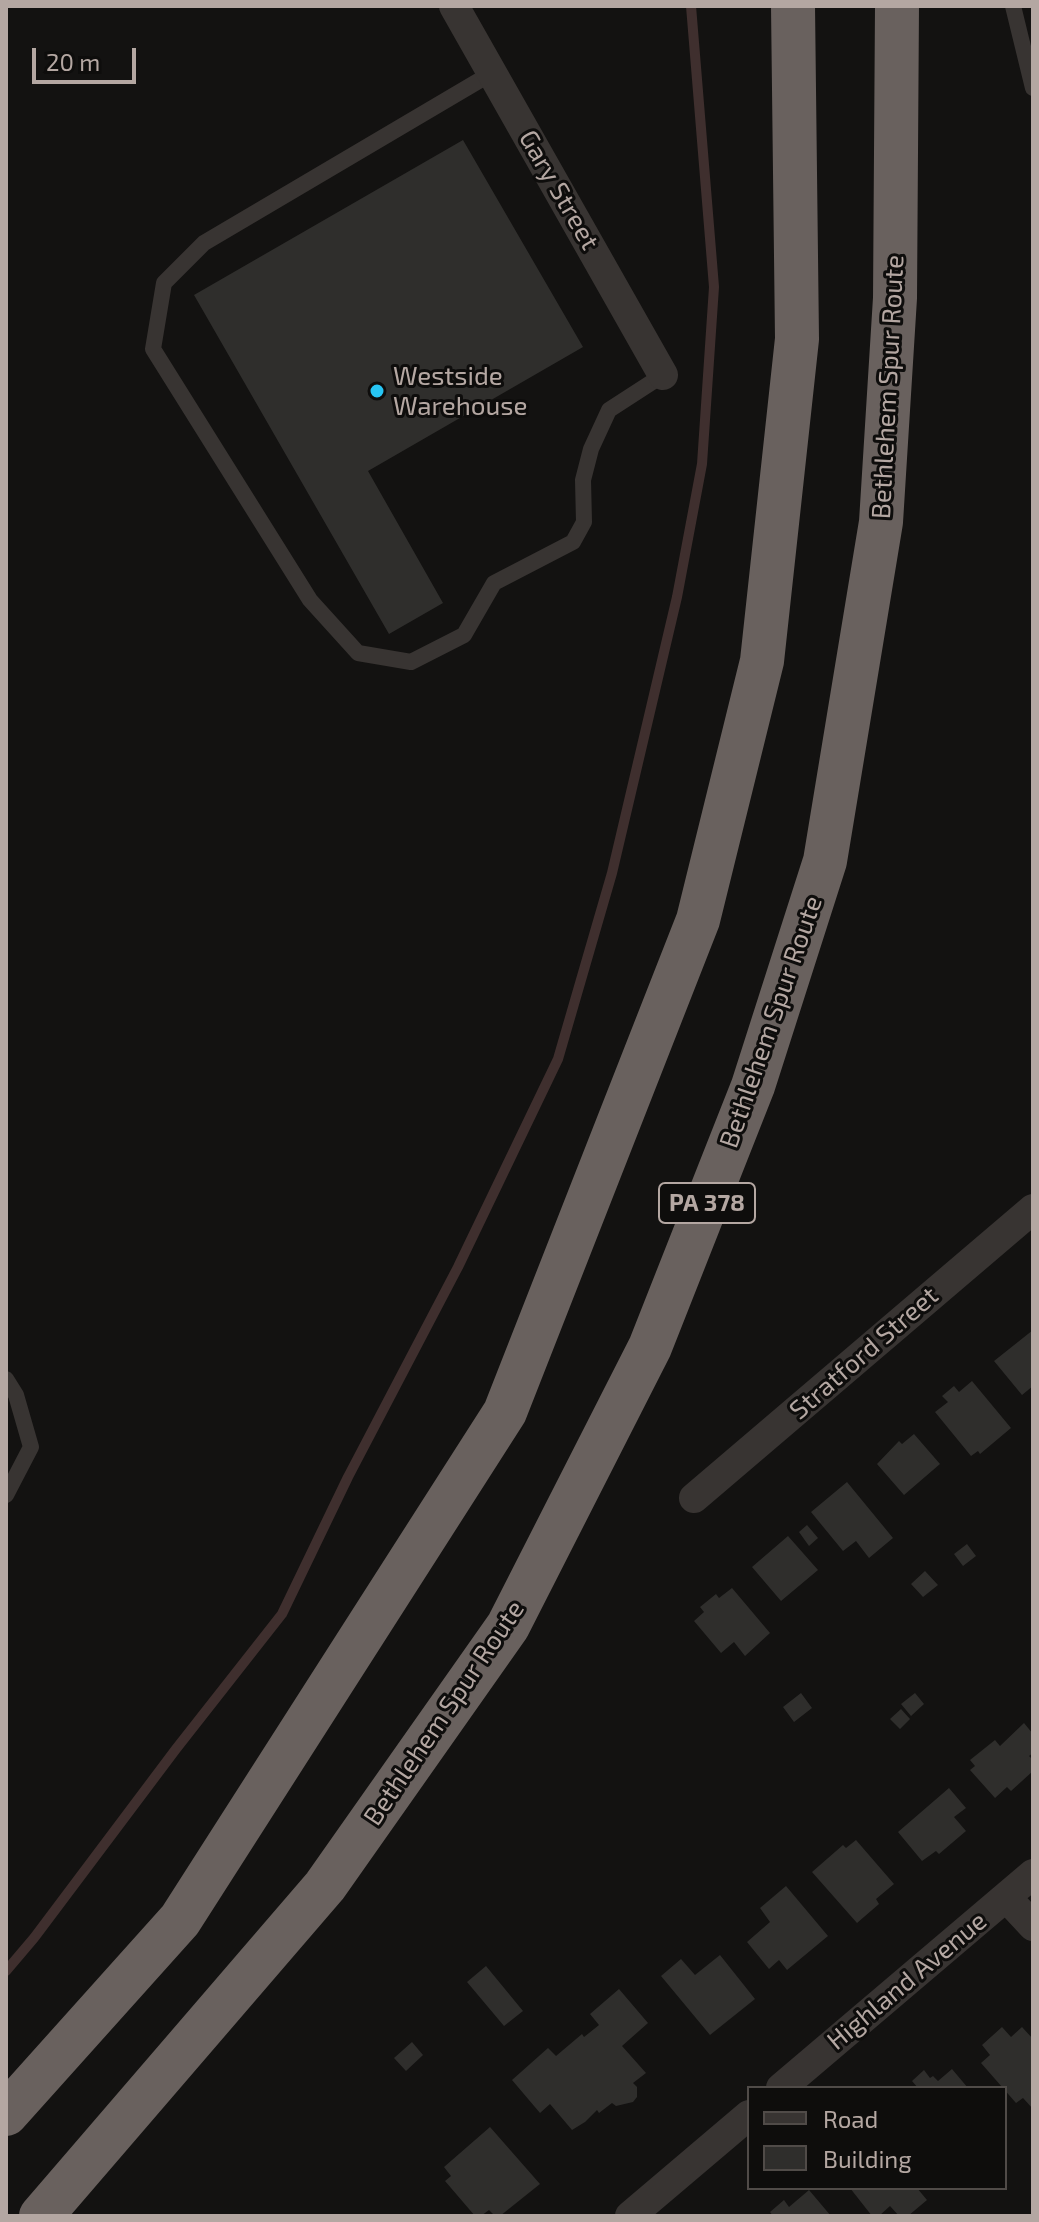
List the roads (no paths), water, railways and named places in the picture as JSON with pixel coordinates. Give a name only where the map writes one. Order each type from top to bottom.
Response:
[{"type":"highway","points":[[6,2114],[180,1920],[505,1412],[698,920],[762,661],[797,339],[793,6]]},
{"type":"highway","name":"Bethlehem Spur Route","points":[[41,2216],[325,1886],[508,1626],[650,1347],[753,1086],[825,861],[881,522],[895,298],[897,6]]},
{"type":"street","name":"Gary Street","points":[[455,6],[663,375]]},
{"type":"street","name":"Stratford Street","points":[[694,1498],[1033,1209]]},
{"type":"street","name":"Highland Avenue","points":[[783,2086],[1033,1874]]},
{"type":"street","points":[[1006,1897],[1033,1926]]},
{"type":"street","points":[[630,2216],[747,2117]]},
{"type":"lane","points":[[1013,6],[1033,88]]},
{"type":"lane","points":[[492,73],[204,243],[164,283],[153,349],[310,600],[358,653],[411,662],[464,635],[494,583],[573,542],[584,522],[583,480],[591,449],[609,410],[663,375]]},
{"type":"lane","points":[[6,1379],[16,1395],[31,1447],[6,1495]]},
{"type":"waterway","points":[[6,1971],[282,1614],[348,1477],[458,1267],[558,1059],[612,873],[677,597],[702,464],[714,287],[691,6]]},
{"type":"place","name":"Westside Warehouse","points":[[377,391]]}]
